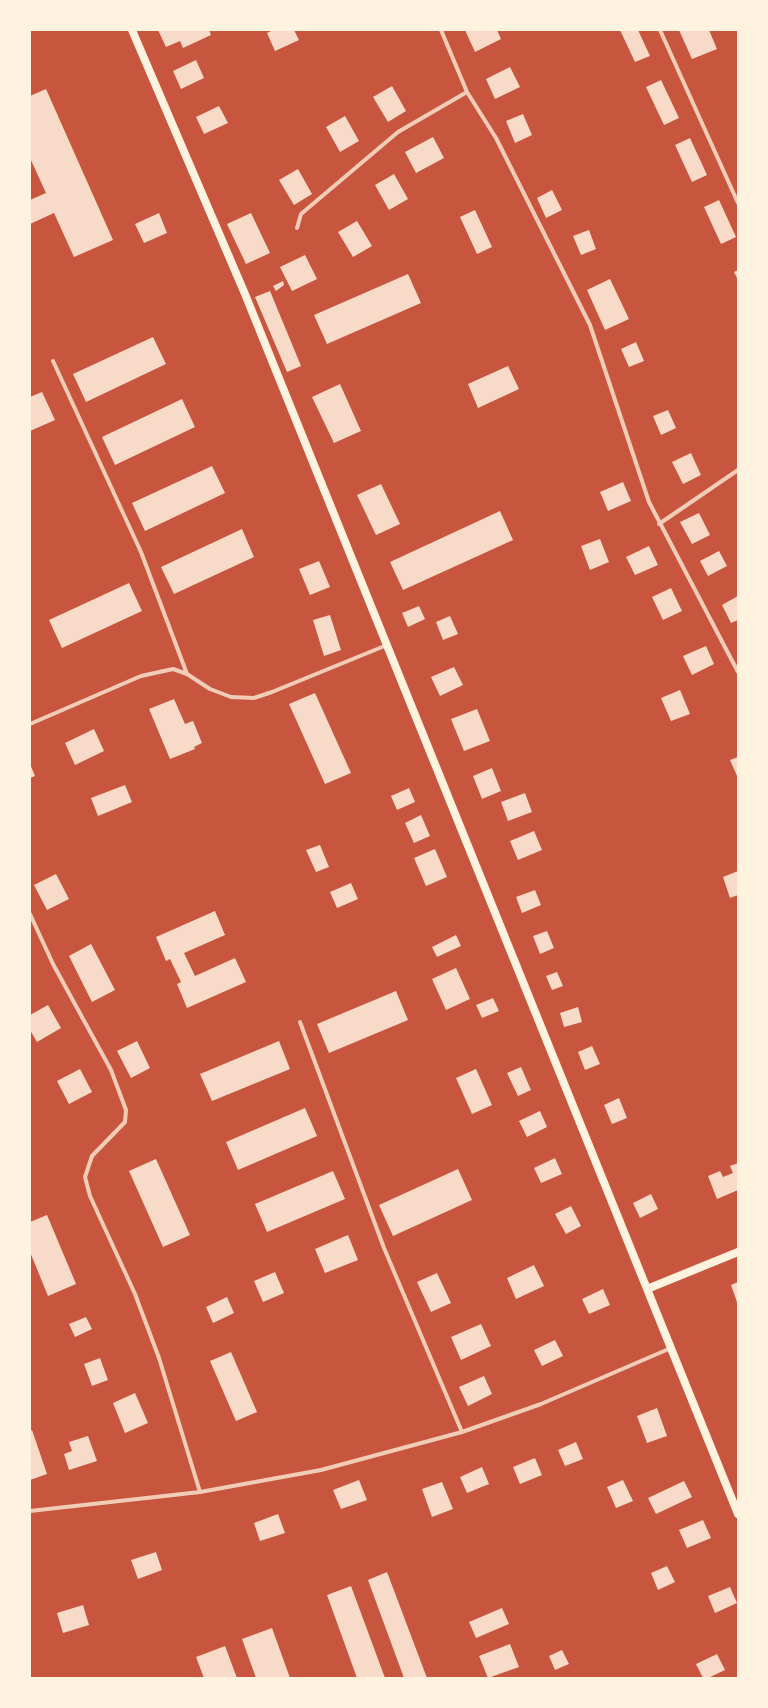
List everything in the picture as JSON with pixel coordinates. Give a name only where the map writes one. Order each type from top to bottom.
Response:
[{"type":"main road","points":[[132,30],[229,255],[738,1514]]},
{"type":"main road","points":[[647,1289],[738,1252]]},
{"type":"street","points":[[441,30],[467,92],[496,138],[590,325],[649,502],[659,524],[738,672]]},
{"type":"street","points":[[660,30],[738,203]]},
{"type":"street","points":[[297,228],[301,214],[398,132],[467,92]]},
{"type":"street","points":[[53,361],[141,552],[187,674]]},
{"type":"street","points":[[659,524],[738,470]]},
{"type":"street","points":[[30,724],[141,676],[172,669],[187,674],[210,689],[231,697],[254,698],[387,645]]},
{"type":"street","points":[[30,914],[53,964],[111,1070],[126,1110],[125,1122],[92,1156],[85,1177],[90,1196],[135,1294],[159,1358],[200,1492]]},
{"type":"street","points":[[300,1022],[384,1248],[462,1432]]},
{"type":"street","points":[[30,1511],[200,1492],[321,1470],[462,1432],[541,1404],[671,1348]]},
{"type":"building","points":[[158,30],[209,30],[211,35],[183,48],[180,41],[166,47]]},
{"type":"building","points":[[273,30],[294,30],[299,40],[275,51],[267,33]]},
{"type":"building","points":[[465,30],[497,30],[501,39],[475,52]]},
{"type":"building","points":[[620,30],[638,30],[650,56],[635,62]]},
{"type":"building","points":[[679,30],[709,30],[717,49],[692,59]]},
{"type":"building","points":[[196,60],[204,78],[181,89],[173,71]]},
{"type":"building","points":[[510,67],[520,87],[495,99],[486,79]]},
{"type":"building","points":[[661,80],[679,118],[664,125],[646,87]]},
{"type":"building","points":[[392,86],[406,111],[388,122],[373,97]]},
{"type":"building","points":[[46,89],[113,240],[74,257],[54,213],[30,224],[30,200],[46,193],[30,158],[30,96]]},
{"type":"building","points":[[219,106],[228,123],[204,134],[196,117]]},
{"type":"building","points":[[523,114],[532,135],[515,143],[506,121]]},
{"type":"building","points":[[345,116],[359,141],[340,152],[326,127]]},
{"type":"building","points":[[433,137],[444,158],[416,173],[405,152]]},
{"type":"building","points":[[690,138],[707,175],[692,182],[675,145]]},
{"type":"building","points":[[298,169],[312,194],[294,205],[279,180]]},
{"type":"building","points":[[394,174],[408,199],[389,210],[375,185]]},
{"type":"building","points":[[552,190],[562,210],[546,218],[537,198]]},
{"type":"building","points":[[719,200],[736,237],[721,244],[704,207]]},
{"type":"building","points":[[475,210],[492,247],[477,254],[460,217]]},
{"type":"building","points":[[159,213],[167,233],[144,243],[135,224]]},
{"type":"building","points":[[251,213],[270,253],[246,264],[227,224]]},
{"type":"building","points":[[357,221],[372,246],[353,257],[338,232]]},
{"type":"building","points":[[589,230],[596,249],[581,255],[573,236]]},
{"type":"building","points":[[305,255],[317,279],[292,291],[280,267]]},
{"type":"building","points":[[738,270],[738,280],[734,272]]},
{"type":"building","points":[[408,274],[421,303],[327,344],[314,315]]},
{"type":"building","points":[[610,279],[629,319],[605,330],[587,290]]},
{"type":"building","points":[[283,281],[284,285],[276,291],[273,286]]},
{"type":"building","points":[[270,291],[301,366],[287,372],[255,297]]},
{"type":"building","points":[[153,337],[166,364],[86,402],[73,374]]},
{"type":"building","points":[[636,342],[644,361],[629,367],[621,349]]},
{"type":"building","points":[[508,366],[519,389],[478,408],[468,384]]},
{"type":"building","points":[[340,384],[361,431],[334,443],[312,397]]},
{"type":"building","points":[[42,392],[55,420],[30,431],[30,397]]},
{"type":"building","points":[[182,399],[195,427],[115,465],[102,437]]},
{"type":"building","points":[[668,410],[676,428],[661,435],[653,416]]},
{"type":"building","points":[[691,453],[701,475],[683,484],[672,462]]},
{"type":"building","points":[[212,466],[225,493],[145,531],[132,503]]},
{"type":"building","points":[[623,482],[631,501],[608,511],[600,492]]},
{"type":"building","points":[[381,484],[400,524],[376,535],[357,495]]},
{"type":"building","points":[[500,511],[513,540],[403,590],[390,562]]},
{"type":"building","points":[[699,513],[710,535],[692,544],[680,522]]},
{"type":"building","points":[[242,529],[254,557],[174,594],[161,567]]},
{"type":"building","points":[[600,539],[609,562],[590,570],[581,546]]},
{"type":"building","points":[[649,546],[658,565],[635,575],[626,557]]},
{"type":"building","points":[[719,551],[727,566],[708,576],[700,561]]},
{"type":"building","points":[[319,561],[330,587],[310,595],[299,569]]},
{"type":"building","points":[[129,583],[142,611],[62,648],[49,620]]},
{"type":"building","points":[[671,588],[682,611],[663,620],[652,597]]},
{"type":"building","points":[[738,596],[738,620],[731,623],[722,605]]},
{"type":"building","points":[[419,606],[425,619],[408,627],[402,613]]},
{"type":"building","points":[[330,615],[341,650],[324,656],[313,620]]},
{"type":"building","points":[[450,616],[458,634],[443,640],[436,622]]},
{"type":"building","points":[[706,646],[714,664],[692,675],[683,656]]},
{"type":"building","points":[[454,667],[463,685],[440,696],[431,677]]},
{"type":"building","points":[[680,690],[690,714],[671,721],[661,698]]},
{"type":"building","points":[[315,693],[351,773],[325,784],[289,704]]},
{"type":"building","points":[[174,699],[185,724],[193,721],[202,743],[194,747],[195,749],[170,759],[149,709]]},
{"type":"building","points":[[477,709],[490,741],[464,751],[451,719]]},
{"type":"building","points":[[94,729],[104,751],[75,765],[65,743]]},
{"type":"building","points":[[738,757],[738,778],[730,760]]},
{"type":"building","points":[[30,764],[35,776],[30,778]]},
{"type":"building","points":[[492,768],[501,791],[482,799],[473,776]]},
{"type":"building","points":[[125,785],[132,802],[98,816],[91,798]]},
{"type":"building","points":[[409,788],[415,802],[397,810],[391,796]]},
{"type":"building","points":[[525,793],[532,812],[508,821],[501,802]]},
{"type":"building","points":[[421,815],[430,836],[414,843],[405,823]]},
{"type":"building","points":[[534,831],[542,850],[518,860],[510,841]]},
{"type":"building","points":[[320,845],[329,867],[316,872],[306,850]]},
{"type":"building","points":[[435,849],[447,877],[426,886],[414,858]]},
{"type":"building","points":[[738,871],[738,895],[730,898],[723,877]]},
{"type":"building","points":[[56,874],[69,899],[47,910],[34,885]]},
{"type":"building","points":[[351,883],[358,899],[337,908],[330,892]]},
{"type":"building","points":[[535,890],[541,905],[522,913],[516,897]]},
{"type":"building","points":[[215,911],[225,935],[184,953],[195,976],[235,958],[246,982],[187,1008],[177,984],[181,982],[170,959],[166,961],[156,937]]},
{"type":"building","points":[[547,931],[554,948],[540,954],[533,936]]},
{"type":"building","points":[[456,935],[461,946],[437,957],[432,947]]},
{"type":"building","points":[[91,944],[115,990],[92,1002],[69,956]]},
{"type":"building","points":[[456,968],[470,999],[446,1010],[432,979]]},
{"type":"building","points":[[557,972],[563,986],[552,990],[546,976]]},
{"type":"building","points":[[396,991],[408,1020],[329,1053],[317,1024]]},
{"type":"building","points":[[493,998],[499,1011],[482,1018],[476,1005]]},
{"type":"building","points":[[48,1005],[61,1028],[37,1042],[30,1030],[30,1015]]},
{"type":"building","points":[[578,1007],[582,1022],[564,1027],[560,1013]]},
{"type":"building","points":[[137,1041],[150,1068],[131,1078],[117,1051]]},
{"type":"building","points":[[279,1041],[290,1069],[212,1101],[200,1074]]},
{"type":"building","points":[[592,1046],[600,1064],[585,1070],[578,1052]]},
{"type":"building","points":[[521,1067],[531,1090],[518,1096],[507,1073]]},
{"type":"building","points":[[80,1069],[92,1092],[69,1104],[57,1081]]},
{"type":"building","points":[[476,1069],[492,1105],[472,1114],[456,1078]]},
{"type":"building","points":[[619,1098],[627,1118],[612,1124],[604,1105]]},
{"type":"building","points":[[305,1108],[317,1136],[238,1170],[226,1142]]},
{"type":"building","points":[[540,1111],[547,1127],[527,1137],[519,1121]]},
{"type":"building","points":[[555,1158],[562,1174],[541,1183],[534,1168]]},
{"type":"building","points":[[156,1159],[190,1235],[163,1247],[129,1171]]},
{"type":"building","points":[[738,1163],[738,1190],[717,1199],[708,1176],[720,1171],[723,1177],[733,1173],[730,1166]]},
{"type":"building","points":[[458,1169],[472,1200],[393,1236],[379,1205]]},
{"type":"building","points":[[333,1171],[345,1199],[267,1232],[255,1204]]},
{"type":"building","points":[[651,1194],[658,1209],[640,1218],[633,1203]]},
{"type":"building","points":[[571,1206],[581,1226],[566,1234],[555,1214]]},
{"type":"building","points":[[47,1215],[76,1284],[48,1296],[30,1252],[30,1222]]},
{"type":"building","points":[[348,1235],[358,1260],[325,1273],[315,1249]]},
{"type":"building","points":[[534,1265],[544,1286],[516,1299],[507,1278]]},
{"type":"building","points":[[275,1272],[284,1293],[263,1302],[254,1281]]},
{"type":"building","points":[[437,1273],[451,1303],[431,1312],[417,1282]]},
{"type":"building","points":[[738,1282],[738,1305],[731,1285]]},
{"type":"building","points":[[603,1289],[610,1305],[589,1314],[582,1299]]},
{"type":"building","points":[[227,1297],[234,1313],[213,1323],[206,1307]]},
{"type":"building","points":[[86,1317],[92,1329],[75,1337],[69,1324]]},
{"type":"building","points":[[481,1324],[491,1346],[461,1360],[451,1337]]},
{"type":"building","points":[[555,1340],[563,1356],[542,1366],[534,1350]]},
{"type":"building","points":[[231,1352],[257,1412],[236,1421],[210,1361]]},
{"type":"building","points":[[100,1358],[108,1380],[92,1386],[84,1364]]},
{"type":"building","points":[[484,1376],[492,1394],[468,1406],[459,1387]]},
{"type":"building","points":[[135,1393],[148,1423],[125,1433],[113,1403]]},
{"type":"building","points":[[657,1408],[667,1436],[647,1443],[637,1416]]},
{"type":"building","points":[[32,1430],[47,1474],[30,1480],[30,1431]]},
{"type":"building","points":[[88,1436],[97,1461],[69,1470],[64,1454],[72,1451],[69,1442]]},
{"type":"building","points":[[576,1442],[583,1459],[565,1466],[558,1450]]},
{"type":"building","points":[[535,1458],[542,1475],[520,1484],[513,1467]]},
{"type":"building","points":[[482,1467],[489,1484],[467,1493],[460,1477]]},
{"type":"building","points":[[359,1480],[367,1500],[341,1509],[333,1490]]},
{"type":"building","points":[[623,1480],[633,1501],[616,1508],[607,1487]]},
{"type":"building","points":[[684,1481],[692,1497],[656,1514],[648,1498]]},
{"type":"building","points":[[442,1482],[453,1509],[432,1517],[422,1489]]},
{"type":"building","points":[[278,1514],[285,1533],[260,1541],[254,1523]]},
{"type":"building","points":[[703,1520],[711,1538],[687,1548],[679,1530]]},
{"type":"building","points":[[156,1552],[162,1570],[138,1579],[131,1560]]},
{"type":"building","points":[[667,1566],[675,1582],[658,1590],[651,1573]]},
{"type":"building","points":[[387,1572],[427,1678],[404,1678],[368,1580]]},
{"type":"building","points":[[351,1586],[385,1678],[357,1678],[327,1595]]},
{"type":"building","points":[[730,1587],[737,1603],[715,1613],[708,1596]]},
{"type":"building","points":[[83,1605],[89,1625],[63,1633],[57,1613]]},
{"type":"building","points":[[502,1608],[509,1624],[476,1638],[469,1622]]},
{"type":"building","points":[[272,1628],[290,1678],[256,1678],[242,1639]]},
{"type":"building","points":[[510,1644],[519,1667],[488,1678],[479,1656]]},
{"type":"building","points":[[225,1646],[237,1678],[204,1678],[196,1657]]},
{"type":"building","points":[[562,1650],[569,1664],[555,1670],[549,1656]]},
{"type":"building","points":[[717,1654],[725,1670],[708,1678],[703,1678],[696,1664]]}]
